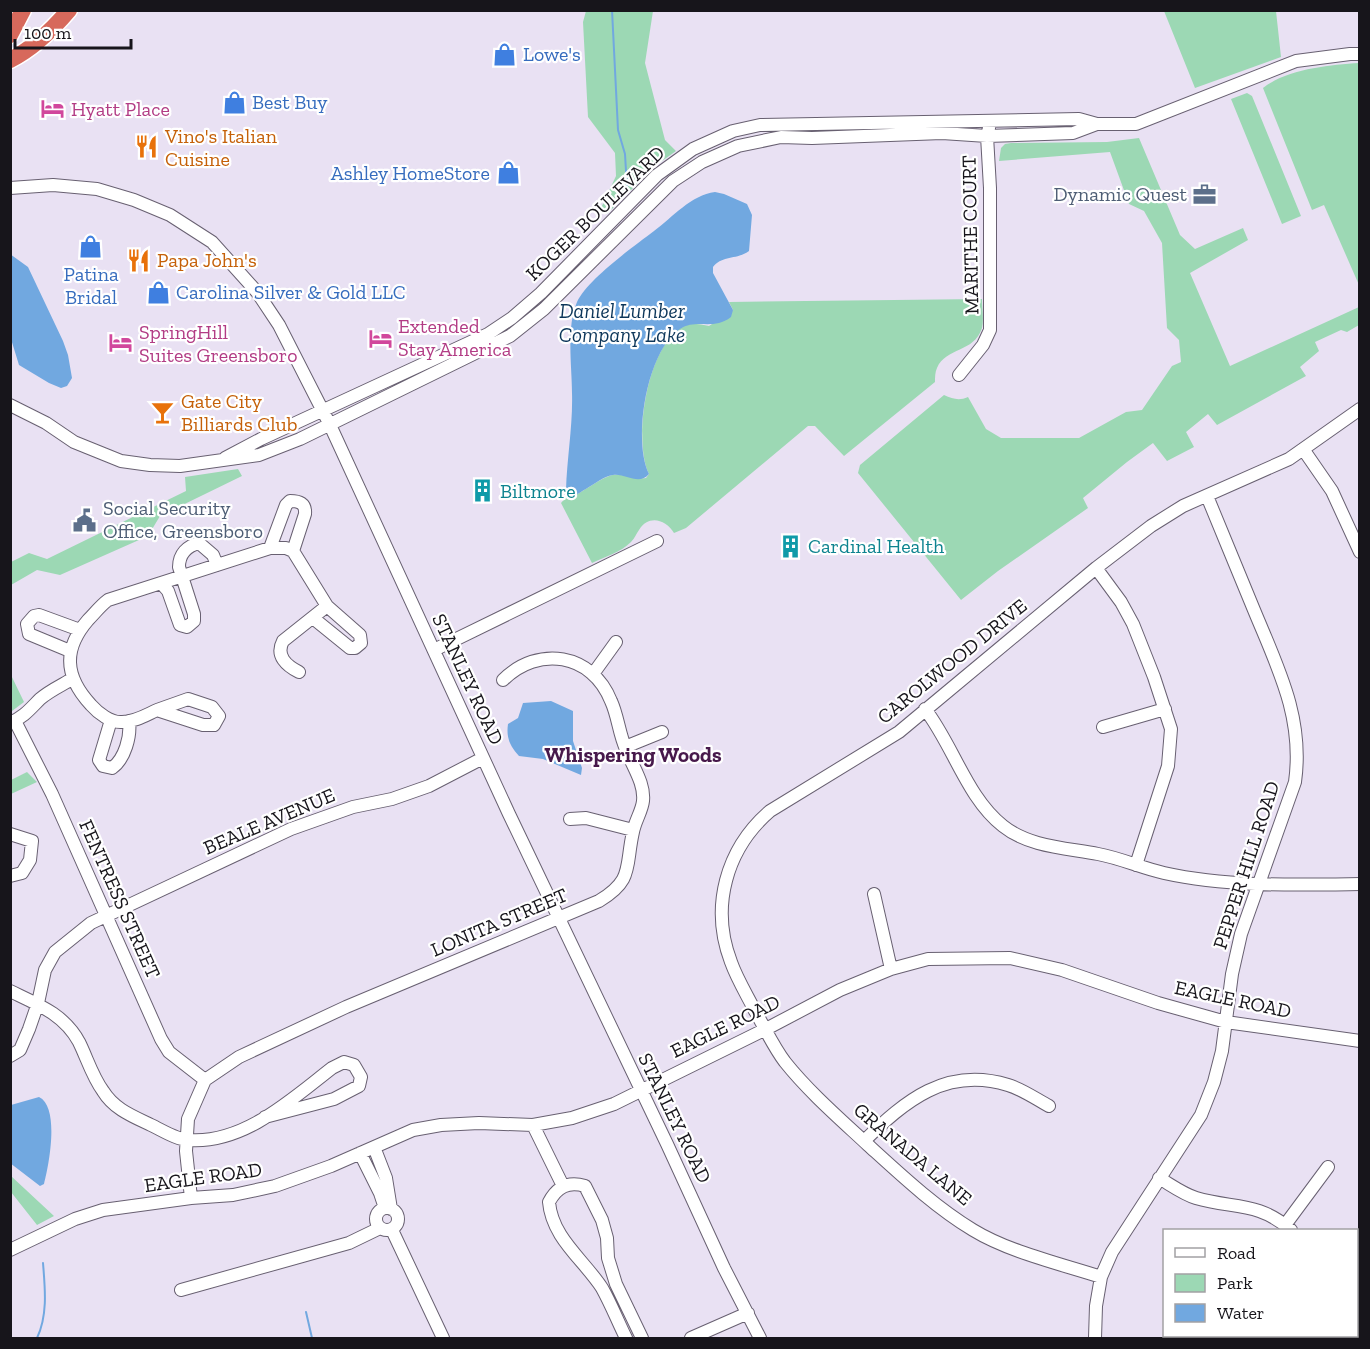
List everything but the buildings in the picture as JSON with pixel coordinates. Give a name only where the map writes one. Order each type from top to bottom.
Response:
[{"type":"highway","points":[[10,34],[23,10]]},
{"type":"highway","points":[[10,60],[27,51],[52,30],[69,10]]},
{"type":"street","name":"KOGER BOULEVARD","points":[[225,458],[480,337],[512,318],[541,293],[657,175],[674,161],[715,138],[733,131],[760,125],[1079,119],[1097,124],[1136,124],[1296,61],[1359,54]]},
{"type":"street","name":"MARITHE COURT","points":[[959,375],[983,345],[990,330],[990,200],[987,136],[991,121]]},
{"type":"street","name":"KOGER BOULEVARD","points":[[225,458],[240,459],[259,455],[330,425],[510,336],[552,301],[673,181],[721,153],[761,140],[781,137],[942,133],[987,136],[1072,133],[1097,124]]},
{"type":"street","name":"STANLEY ROAD","points":[[10,188],[53,185],[97,189],[158,208],[212,242],[257,292],[279,325],[330,425],[483,758],[724,1268],[760,1338]]},
{"type":"street","points":[[10,405],[46,423],[74,442],[121,461],[180,466],[225,458]]},
{"type":"street","name":"CAROLWOOD DRIVE","points":[[766,1029],[730,960],[721,919],[724,882],[732,860],[755,824],[770,811],[899,732],[1096,568],[1151,526],[1183,506],[1289,459],[1359,409]]},
{"type":"street","points":[[1303,449],[1332,491],[1359,552]]},
{"type":"street","name":"PEPPER HILL ROAD","points":[[1095,1338],[1096,1306],[1101,1277],[1112,1252],[1201,1114],[1214,1082],[1222,1052],[1232,975],[1241,934],[1295,782],[1297,753],[1295,721],[1286,686],[1207,496]]},
{"type":"street","points":[[270,548],[286,505],[290,501],[295,501],[302,503],[305,507],[305,514],[293,550]]},
{"type":"street","points":[[434,650],[657,541]]},
{"type":"street","points":[[161,583],[168,591],[180,625],[187,627],[194,621],[194,614],[183,576],[178,567],[179,560],[190,545],[199,543],[213,555],[216,565]]},
{"type":"street","points":[[157,710],[129,722],[120,723],[111,720],[93,708],[77,689],[72,679],[70,651],[74,640],[101,605],[108,600],[270,548],[286,548],[293,550],[327,606],[360,635],[361,643],[355,648],[350,648],[313,618]]},
{"type":"street","points":[[1096,568],[1121,602],[1132,624],[1171,729],[1168,765],[1136,865]]},
{"type":"street","points":[[299,672],[286,664],[280,647],[283,641],[327,606]]},
{"type":"street","points":[[70,651],[29,634],[27,624],[34,616],[39,615],[80,630]]},
{"type":"street","points":[[593,674],[616,642]]},
{"type":"street","name":"LONITA STREET","points":[[205,1080],[239,1057],[346,1008],[558,917],[599,902],[615,891],[625,878],[633,830],[643,802],[642,786],[625,747],[611,701],[593,674],[576,663],[561,659],[530,661],[515,669],[503,680]]},
{"type":"street","points":[[13,722],[31,710],[39,700],[72,679]]},
{"type":"street","points":[[926,709],[977,797],[1002,826],[1019,837],[1102,854],[1164,873],[1205,880],[1359,884]]},
{"type":"street","points":[[1103,727],[1165,709]]},
{"type":"street","points":[[111,720],[99,760],[103,765],[112,768],[120,763],[130,731],[129,722]]},
{"type":"street","name":"FENTRESS STREET","points":[[13,722],[52,794],[161,1039],[169,1052],[205,1080]]},
{"type":"street","points":[[625,747],[662,732]]},
{"type":"street","name":"BEALE AVENUE","points":[[10,1056],[20,1050],[38,1004],[45,970],[56,952],[91,923],[291,829],[353,807],[392,799],[429,786],[483,758]]},
{"type":"street","points":[[570,819],[586,818],[633,830]]},
{"type":"street","points":[[10,834],[32,841],[30,860],[22,873],[10,876]]},
{"type":"street","points":[[874,894],[891,969]]},
{"type":"street","name":"EAGLE ROAD","points":[[10,1250],[75,1219],[103,1210],[191,1198],[233,1195],[275,1186],[331,1166],[413,1130],[441,1125],[486,1123],[533,1125],[572,1118],[614,1104],[840,990],[891,969],[928,959],[1010,958],[1062,970],[1158,1003],[1226,1022],[1359,1041]]},
{"type":"street","points":[[10,991],[38,1004],[61,1019],[78,1040],[104,1093],[118,1108],[186,1141],[230,1135],[265,1117],[344,1062],[354,1065],[361,1077],[359,1086],[334,1099],[265,1117]]},
{"type":"street","name":"GRANADA LANE","points":[[766,1029],[783,1060],[806,1087],[928,1199],[974,1231],[1005,1245],[1101,1277]]},
{"type":"street","points":[[191,1198],[186,1141],[188,1119],[205,1080]]},
{"type":"street","points":[[864,1141],[892,1113],[911,1099],[932,1088],[956,1081],[983,1080],[1009,1085],[1049,1106]]},
{"type":"street","points":[[533,1125],[562,1186]]},
{"type":"street","points":[[374,1147],[386,1178],[388,1209]]},
{"type":"street","points":[[181,1290],[349,1243],[386,1229],[398,1221],[397,1214],[388,1209],[360,1154]]},
{"type":"street","points":[[1159,1178],[1194,1197],[1249,1207],[1275,1218],[1288,1228],[1328,1167]]},
{"type":"street","points":[[626,1338],[603,1290],[567,1246],[551,1212],[550,1200],[562,1186],[579,1184],[585,1186],[602,1220],[607,1238],[608,1258],[616,1284],[642,1338]]},
{"type":"street","points":[[388,1209],[377,1215],[376,1222],[386,1229],[442,1338]]},
{"type":"street","points":[[587,1268],[608,1258]]},
{"type":"street","points":[[691,1338],[748,1313]]},
{"type":"green space","points":[[586,11],[653,11],[645,63],[665,140],[676,151],[655,166],[607,214],[601,208],[616,176],[615,153],[588,117],[583,22]]},
{"type":"green space","points":[[1164,11],[1276,11],[1281,57],[1195,88]]},
{"type":"green space","points":[[1360,63],[1359,285],[1324,205],[1312,210],[1263,88],[1296,72]]},
{"type":"green space","points":[[1247,93],[1252,96],[1301,216],[1282,224],[1231,99]]},
{"type":"green space","points":[[1139,138],[1180,235],[1195,249],[1243,228],[1248,240],[1190,273],[1230,366],[1359,307],[1359,325],[1347,332],[1341,330],[1315,342],[1319,351],[1300,367],[1306,376],[1217,425],[1208,414],[1186,432],[1194,447],[1167,461],[1153,443],[1083,498],[1088,508],[961,600],[858,473],[860,465],[944,395],[956,399],[968,397],[986,429],[1001,438],[1079,438],[1126,412],[1142,410],[1172,366],[1181,362],[1179,340],[1167,328],[1162,243],[1144,211],[1129,204],[1110,152],[999,161],[1001,148],[1011,143],[1107,142]]},
{"type":"green space","points":[[982,299],[983,325],[973,342],[941,361],[936,371],[935,382],[844,456],[815,426],[808,426],[686,528],[674,533],[662,522],[652,520],[643,525],[627,546],[592,563],[561,503],[569,494],[574,496],[609,476],[646,478],[649,474],[644,458],[642,438],[647,390],[663,347],[675,332],[690,324],[709,326],[733,310],[729,302]]},
{"type":"green space","points":[[238,469],[242,476],[160,516],[148,536],[60,575],[37,570],[11,585],[11,562],[29,553],[47,559],[186,491],[185,477]]},
{"type":"green space","points":[[11,675],[24,702],[12,711],[10,707]]},
{"type":"green space","points":[[27,772],[37,782],[11,794],[11,780]]},
{"type":"green space","points":[[10,1176],[54,1216],[37,1225],[11,1192]]},
{"type":"water","name":"Daniel Lumber Company Lake","points":[[715,192],[747,204],[752,215],[749,251],[721,261],[713,267],[713,273],[733,310],[731,317],[718,323],[693,324],[680,329],[668,340],[659,356],[651,375],[643,419],[644,459],[649,474],[641,479],[618,475],[609,476],[574,496],[569,494],[566,490],[572,405],[570,347],[577,302],[591,283],[623,254],[690,202]]},
{"type":"water","points":[[10,254],[28,267],[63,341],[72,378],[67,386],[61,388],[49,383],[19,365],[11,339]]},
{"type":"water","points":[[551,701],[573,711],[573,741],[582,768],[581,775],[543,759],[519,756],[509,742],[508,724],[518,718],[523,703]]},
{"type":"water","points":[[39,1097],[49,1112],[51,1124],[48,1164],[44,1184],[40,1186],[10,1163],[11,1105]]},
{"type":"waterway","points":[[612,10],[618,130],[625,154],[627,188]]},
{"type":"waterway","points":[[37,1338],[44,1311],[43,1263]]},
{"type":"waterway","points":[[306,1312],[312,1338]]},
{"type":"place","name":"Lowe's","points":[[505,54]]},
{"type":"place","name":"Best Buy","points":[[234,102]]},
{"type":"place","name":"Hyatt Place","points":[[53,109]]},
{"type":"place","name":"Vino's Italian Cuisine","points":[[147,147]]},
{"type":"place","name":"Ashley HomeStore","points":[[508,173]]},
{"type":"place","name":"Dynamic Quest","points":[[1205,194]]},
{"type":"place","name":"Patina Bridal","points":[[91,247]]},
{"type":"place","name":"Papa John's","points":[[139,260]]},
{"type":"place","name":"Carolina Silver & Gold LLC","points":[[158,292]]},
{"type":"place","name":"Extended Stay America","points":[[380,338]]},
{"type":"place","name":"SpringHill Suites Greensboro","points":[[121,343]]},
{"type":"place","name":"Gate City Billiards Club","points":[[163,413]]},
{"type":"place","name":"Biltmore","points":[[482,491]]},
{"type":"place","name":"Social Security Office, Greensboro","points":[[85,520]]},
{"type":"place","name":"Cardinal Health","points":[[790,546]]},
{"type":"district","name":"Whispering Woods","points":[[633,754]]}]
